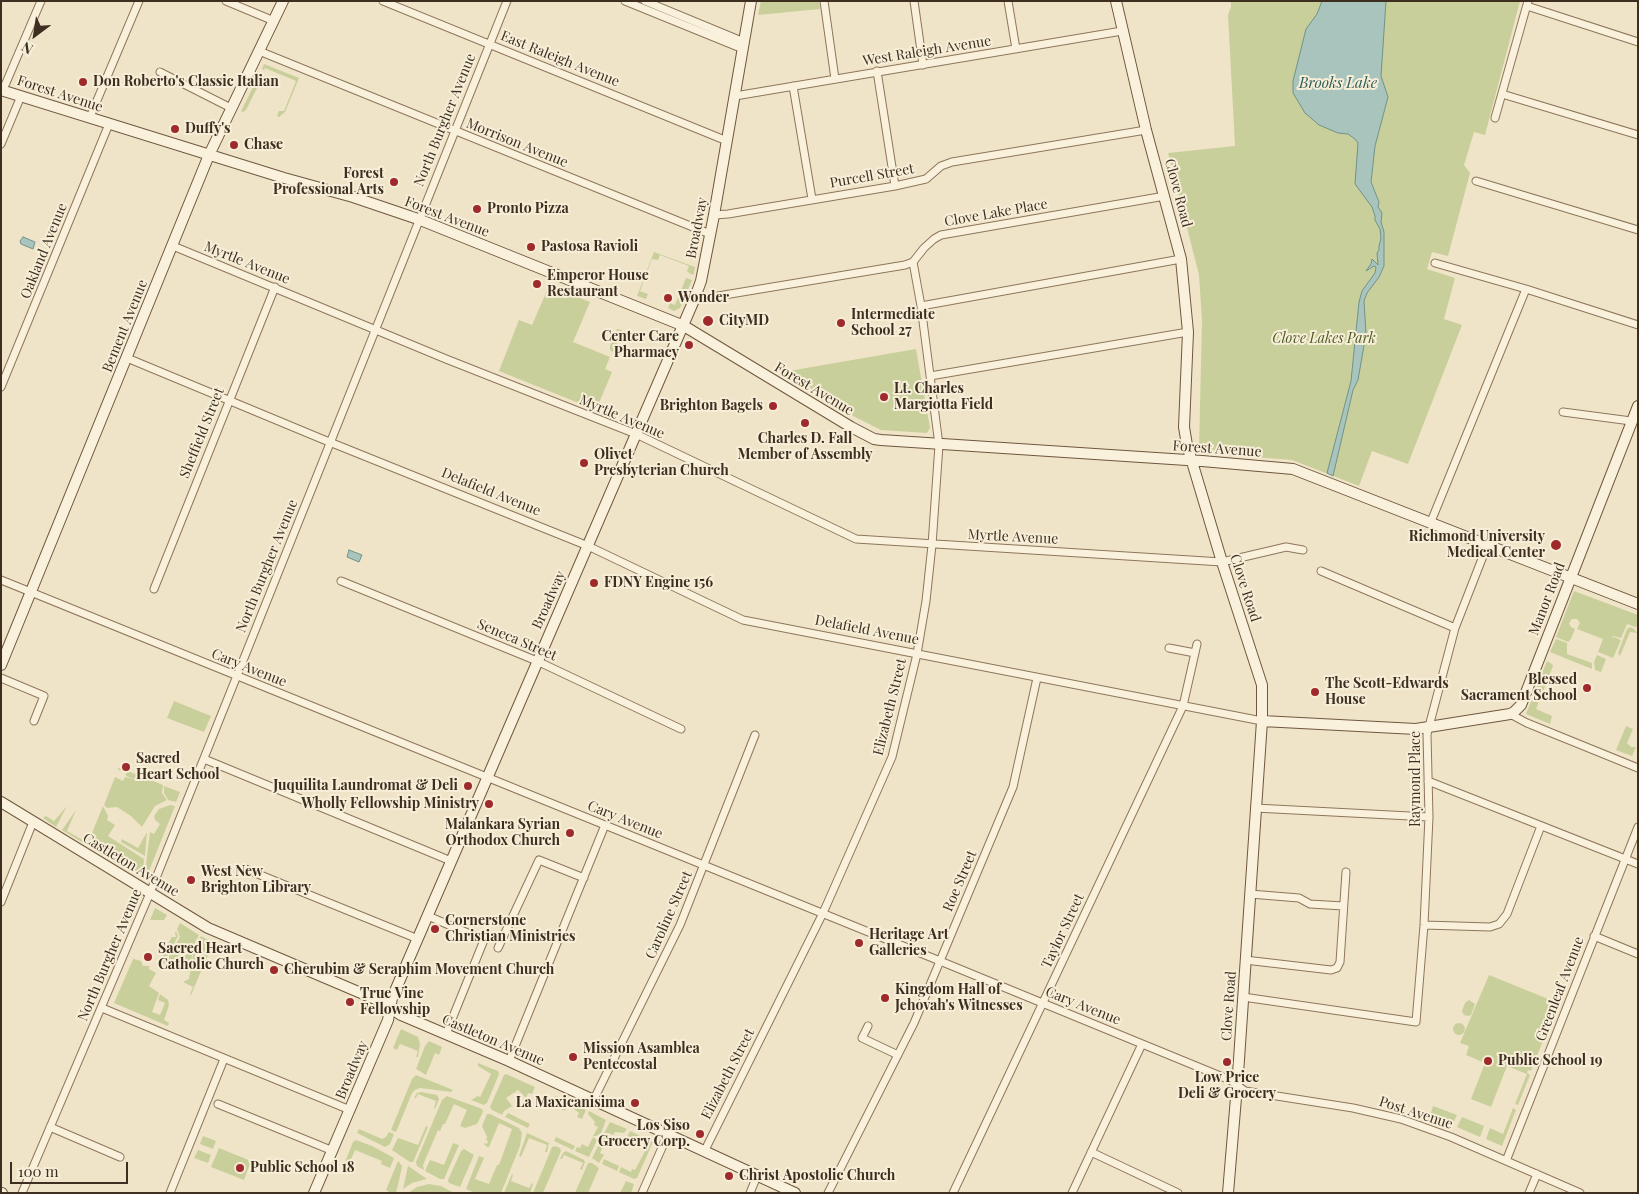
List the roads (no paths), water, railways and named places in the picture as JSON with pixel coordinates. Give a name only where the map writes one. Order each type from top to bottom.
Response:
[{"type":"street","points":[[2,90],[41,1]]},
{"type":"street","points":[[90,117],[139,1]]},
{"type":"street","points":[[226,1],[274,21]]},
{"type":"street","name":"Bement Avenue","points":[[1,665],[209,155],[283,1]]},
{"type":"street","name":"East Raleigh Avenue","points":[[383,1],[727,140]]},
{"type":"street","name":"North Burgher Avenue","points":[[22,1193],[150,893],[418,219],[507,1]]},
{"type":"street","points":[[624,1],[744,45]]},
{"type":"street","points":[[645,1],[744,45]]},
{"type":"street","name":"Broadway","points":[[314,1193],[388,1020],[392,998],[694,300],[701,280],[714,215],[751,1]]},
{"type":"street","points":[[824,1],[835,80]]},
{"type":"street","points":[[914,1],[923,65]]},
{"type":"street","points":[[1008,1],[1016,50]]},
{"type":"street","name":"Clove Road","points":[[1116,1],[1146,130],[1181,259],[1188,332],[1184,427],[1190,461],[1262,685],[1262,721],[1238,1086],[1228,1193]]},
{"type":"street","points":[[1495,118],[1527,4],[1638,42]]},
{"type":"street","name":"West Raleigh Avenue","points":[[735,96],[1122,31]]},
{"type":"street","name":"Morrison Avenue","points":[[259,51],[710,234]]},
{"type":"street","points":[[160,72],[231,108]]},
{"type":"street","points":[[877,72],[895,186]]},
{"type":"street","points":[[793,86],[812,199]]},
{"type":"street","name":"Forest Avenue","points":[[2,90],[418,219],[684,326],[866,435],[881,440],[1293,469],[1638,604]]},
{"type":"street","points":[[1502,94],[1638,135]]},
{"type":"street","points":[[1,144],[21,96]]},
{"type":"street","name":"Oakland Avenue","points":[[1,387],[109,124]]},
{"type":"street","name":"Purcell Street","points":[[714,215],[895,186],[926,179],[941,166],[952,162],[1146,130]]},
{"type":"street","points":[[1476,181],[1638,230]]},
{"type":"street","name":"Clove Lake Place","points":[[912,262],[924,248],[941,235],[1165,196]]},
{"type":"street","name":"Myrtle Avenue","points":[[173,246],[446,359],[636,434],[856,539],[1222,562],[1286,547],[1303,550]]},
{"type":"street","points":[[920,306],[1181,259]]},
{"type":"street","points":[[694,300],[912,262]]},
{"type":"street","name":"Elizabeth Street","points":[[705,1150],[823,913],[892,757],[917,654],[926,601],[932,545],[938,445],[930,376],[912,262]]},
{"type":"street","points":[[1435,263],[1526,289],[1638,325]]},
{"type":"street","name":"Sheffield Street","points":[[154,589],[275,287]]},
{"type":"street","points":[[1430,524],[1526,289]]},
{"type":"street","points":[[930,376],[1188,332]]},
{"type":"street","name":"Delafield Avenue","points":[[127,358],[329,442],[588,546],[743,620],[1262,721],[1416,729],[1510,714]]},
{"type":"street","name":"Manor Road","points":[[1510,714],[1521,705],[1638,406]]},
{"type":"street","points":[[1563,412],[1631,421]]},
{"type":"street","name":"Raymond Place","points":[[1243,997],[1416,1022],[1424,925],[1429,817],[1426,740],[1455,628],[1487,546]]},
{"type":"street","points":[[1321,571],[1455,628]]},
{"type":"street","name":"Cary Avenue","points":[[1,580],[823,913],[1230,1080],[1238,1086]]},
{"type":"street","name":"Seneca Street","points":[[341,581],[537,661],[681,728]]},
{"type":"street","name":"Taylor Street","points":[[953,1193],[1184,706],[1197,644]]},
{"type":"street","points":[[1169,648],[1195,653]]},
{"type":"street","points":[[1,678],[44,696],[34,721]]},
{"type":"street","name":"Roe Street","points":[[828,1193],[914,1023],[1013,787],[1037,678]]},
{"type":"street","points":[[1510,714],[1527,723],[1638,768]]},
{"type":"street","name":"Caroline Street","points":[[594,1099],[680,925],[755,735]]},
{"type":"street","points":[[204,759],[452,861]]},
{"type":"street","points":[[1428,781],[1638,864]]},
{"type":"street","name":"Castleton Avenue","points":[[1,802],[208,928],[382,1002],[401,1015],[594,1099],[795,1193]]},
{"type":"street","points":[[1256,808],[1429,817]]},
{"type":"street","points":[[1,902],[33,822]]},
{"type":"street","points":[[509,1061],[605,825]]},
{"type":"street","points":[[1424,925],[1490,926],[1499,924],[1506,914],[1542,826]]},
{"type":"street","name":"Greenleaf Avenue","points":[[1506,1161],[1638,826]]},
{"type":"street","points":[[498,948],[539,860],[584,878]]},
{"type":"street","points":[[243,868],[418,939]]},
{"type":"street","points":[[1246,960],[1331,970],[1337,968],[1340,962],[1346,872]]},
{"type":"street","points":[[1250,894],[1299,898],[1310,904],[1343,906]]},
{"type":"street","points":[[428,916],[484,940],[446,1034]]},
{"type":"street","points":[[1594,936],[1638,954]]},
{"type":"street","points":[[102,1008],[350,1110]]},
{"type":"street","points":[[868,1026],[862,1038],[898,1055]]},
{"type":"street","points":[[1072,1193],[1142,1044]]},
{"type":"street","points":[[170,1193],[224,1059]]},
{"type":"street","name":"Post Avenue","points":[[1238,1086],[1245,1091],[1353,1108],[1401,1119],[1441,1133],[1580,1193]]},
{"type":"street","points":[[218,1104],[333,1151]]},
{"type":"street","points":[[50,1127],[120,1157]]},
{"type":"street","points":[[642,1193],[668,1134]]},
{"type":"street","points":[[1091,1152],[1178,1193]]},
{"type":"street","points":[[1530,1193],[1537,1174]]},
{"type":"street","points":[[750,1193],[758,1176]]},
{"type":"water","name":"Brooks Lake","points":[[1322,1],[1386,1],[1381,76],[1388,97],[1375,146],[1371,182],[1379,202],[1378,207],[1382,213],[1384,266],[1364,301],[1366,334],[1358,380],[1353,390],[1333,476],[1327,473],[1351,381],[1359,302],[1362,291],[1375,273],[1376,267],[1374,266],[1366,271],[1372,259],[1378,265],[1377,253],[1381,238],[1380,229],[1375,220],[1372,207],[1355,184],[1358,143],[1348,134],[1338,133],[1319,125],[1305,113],[1293,93],[1293,81],[1306,29],[1317,14]]},
{"type":"water","points":[[23,237],[35,242],[33,249],[21,244],[20,241]]},
{"type":"water","points":[[349,550],[362,555],[359,562],[347,557]]},
{"type":"place","name":"Don Roberto's Classic Italian","points":[[83,82]]},
{"type":"place","name":"Duffy's","points":[[175,129]]},
{"type":"place","name":"Chase","points":[[234,145]]},
{"type":"place","name":"Forest Professional Arts","points":[[394,182]]},
{"type":"place","name":"Pronto Pizza","points":[[477,209]]},
{"type":"place","name":"Pastosa Ravioli","points":[[531,247]]},
{"type":"place","name":"Emperor House Restaurant","points":[[537,284]]},
{"type":"place","name":"Wonder","points":[[668,298]]},
{"type":"place","name":"CityMD","points":[[708,321]]},
{"type":"place","name":"Intermediate School 27","points":[[841,323]]},
{"type":"place","name":"Center Care Pharmacy","points":[[689,345]]},
{"type":"place","name":"Lt. Charles Margiotta Field","points":[[884,397]]},
{"type":"place","name":"Brighton Bagels","points":[[773,406]]},
{"type":"place","name":"Charles D. Fall Member of Assembly","points":[[805,423]]},
{"type":"place","name":"Olivet Presbyterian Church","points":[[584,463]]},
{"type":"place","name":"Richmond University Medical Center","points":[[1556,545]]},
{"type":"place","name":"FDNY Engine 156","points":[[594,583]]},
{"type":"place","name":"Blessed Sacrament School","points":[[1587,688]]},
{"type":"place","name":"The Scott-Edwards House","points":[[1315,692]]},
{"type":"place","name":"Sacred Heart School","points":[[126,767]]},
{"type":"place","name":"Juquilita Laundromat & Deli","points":[[468,786]]},
{"type":"place","name":"Wholly Fellowship Ministry","points":[[489,804]]},
{"type":"place","name":"Malankara Syrian Orthodox Church","points":[[570,833]]},
{"type":"place","name":"West New Brighton Library","points":[[191,880]]},
{"type":"place","name":"Cornerstone Christian Ministries","points":[[435,929]]},
{"type":"place","name":"Heritage Art Galleries","points":[[859,943]]},
{"type":"place","name":"Sacred Heart Catholic Church","points":[[148,957]]},
{"type":"place","name":"Cherubim & Seraphim Movement Church","points":[[274,970]]},
{"type":"place","name":"Kingdom Hall of Jehovah's Witnesses","points":[[885,998]]},
{"type":"place","name":"True Vine Fellowship","points":[[350,1002]]},
{"type":"place","name":"Mission Asamblea Pentecostal","points":[[573,1057]]},
{"type":"place","name":"Public School 19","points":[[1488,1061]]},
{"type":"place","name":"Low Price Deli & Grocery","points":[[1227,1062]]},
{"type":"place","name":"La Maxicanisima","points":[[635,1103]]},
{"type":"place","name":"Los Siso Grocery Corp.","points":[[700,1134]]},
{"type":"place","name":"Public School 18","points":[[240,1168]]},
{"type":"place","name":"Christ Apostolic Church","points":[[729,1176]]},
{"type":"park label","name":"Clove Lakes Park","points":[[1324,339]]}]
